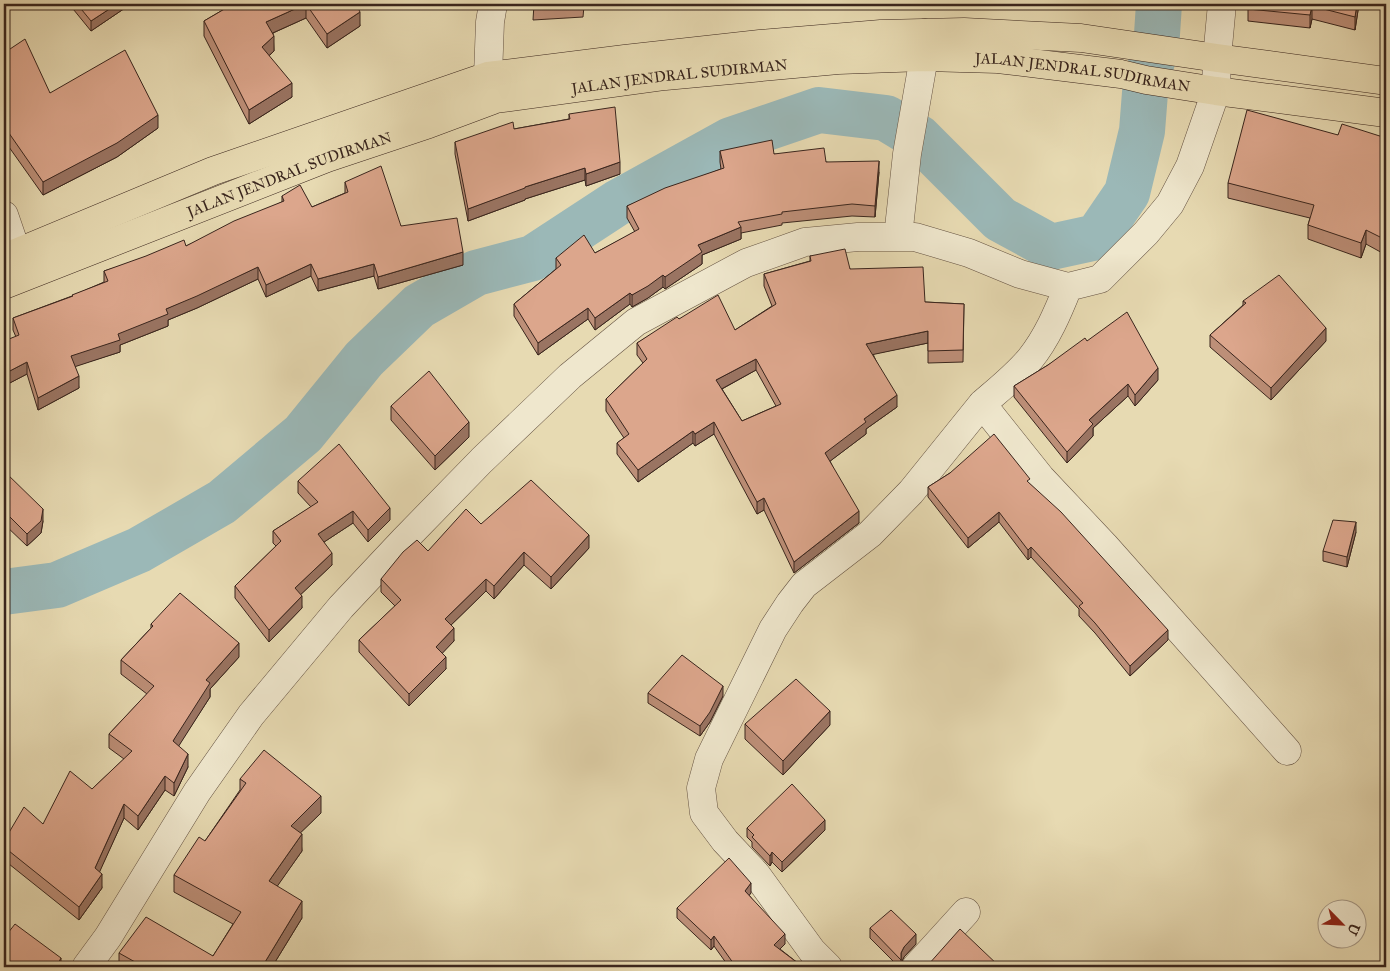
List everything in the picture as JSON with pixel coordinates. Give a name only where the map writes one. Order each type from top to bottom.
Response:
[{"type":"highway","name":"JALAN JENDRAL SUDIRMAN","points":[[924,45],[964,32],[1081,38],[1386,81]]},
{"type":"highway","name":"JALAN JENDRAL SUDIRMAN","points":[[10,255],[213,171],[492,87],[625,59],[760,44],[881,34],[924,45],[998,59],[1121,74],[1146,80],[1216,91],[1386,113]]},
{"type":"highway","name":"JALAN JENDRAL SUDIRMAN","points":[[4,285],[327,158],[429,124],[492,87]]},
{"type":"street","points":[[492,87],[490,22],[493,4]]},
{"type":"street","points":[[86,967],[108,937],[197,792],[250,715],[342,607],[404,540],[482,460],[570,376],[636,322],[746,263],[805,242],[858,237],[914,237],[969,253],[1020,274],[1068,287],[1100,279],[1146,233],[1170,204],[1190,166],[1216,91],[1222,4]]},
{"type":"street","points":[[898,237],[907,154],[924,45]]},
{"type":"street","points":[[4,215],[10,255]]},
{"type":"street","points":[[828,967],[812,951],[756,874],[725,841],[704,814],[701,788],[709,759],[773,630],[790,603],[804,585],[870,534],[911,492],[982,404],[1030,359],[1043,340],[1068,287]]},
{"type":"street","points":[[982,404],[1041,478],[1105,546],[1287,751]]},
{"type":"street","points":[[916,967],[966,912]]},
{"type":"building","points":[[77,4],[117,4],[91,21]]},
{"type":"building","points":[[233,4],[306,4],[266,22],[274,36],[262,47],[292,83],[249,110],[204,21]]},
{"type":"building","points":[[306,4],[356,4],[360,12],[327,34]]},
{"type":"building","points":[[534,4],[583,4],[583,5],[533,9]]},
{"type":"building","points":[[1249,4],[1357,4],[1355,17],[1312,6],[1310,15],[1248,9]]},
{"type":"building","points":[[25,39],[50,93],[125,50],[158,115],[117,143],[43,182],[4,126],[4,53]]},
{"type":"building","points":[[615,107],[620,162],[586,174],[585,168],[525,187],[468,209],[455,142],[513,122],[514,129],[570,119],[569,114]]},
{"type":"building","points":[[1247,110],[1338,135],[1342,124],[1386,138],[1386,240],[1366,230],[1361,243],[1308,225],[1314,205],[1228,183]]},
{"type":"building","points":[[772,140],[774,154],[824,148],[826,162],[879,161],[875,206],[852,204],[782,212],[782,214],[738,222],[741,227],[698,245],[702,252],[665,277],[663,275],[632,295],[630,293],[595,318],[588,308],[538,343],[514,304],[561,265],[556,258],[584,235],[595,253],[639,229],[627,206],[665,188],[724,168],[720,151]]},
{"type":"building","points":[[381,166],[401,226],[457,218],[463,252],[378,277],[374,264],[318,279],[311,264],[266,285],[258,267],[166,309],[168,314],[118,334],[120,340],[71,356],[79,376],[38,398],[27,362],[4,374],[4,341],[19,335],[13,318],[108,281],[104,271],[184,240],[186,246],[234,221],[284,201],[282,196],[300,185],[312,207],[348,192],[345,182]]},
{"type":"building","points":[[845,249],[850,269],[923,267],[925,302],[964,304],[963,350],[928,351],[928,331],[866,344],[897,395],[864,419],[866,422],[825,453],[859,511],[794,562],[764,498],[757,502],[714,422],[695,434],[693,431],[638,470],[617,443],[629,434],[606,399],[647,359],[637,343],[677,317],[679,319],[718,295],[735,330],[776,304],[764,274],[811,261],[810,256]],"holes":[[[756,359],[781,404],[742,421],[716,380]]]},
{"type":"building","points":[[1279,275],[1326,328],[1271,388],[1210,335],[1246,303],[1243,301]]},
{"type":"building","points":[[1127,312],[1158,368],[1135,395],[1128,384],[1089,420],[1093,424],[1067,452],[1014,386],[1048,365],[1085,338],[1087,341]]},
{"type":"building","points":[[429,371],[469,422],[435,456],[391,406]]},
{"type":"building","points":[[994,434],[1030,479],[1027,481],[1061,512],[1168,630],[1130,666],[1079,606],[1083,603],[1031,547],[1028,550],[999,512],[968,538],[928,487],[950,473]]},
{"type":"building","points":[[339,444],[390,508],[368,530],[353,511],[318,534],[332,553],[295,588],[302,596],[269,630],[235,586],[281,541],[273,531],[318,502],[298,481]]},
{"type":"building","points":[[4,471],[43,509],[41,521],[27,534],[4,511]]},
{"type":"building","points":[[531,480],[589,535],[551,577],[524,552],[494,586],[486,579],[445,619],[454,628],[436,647],[446,657],[409,694],[359,640],[401,600],[381,579],[403,552],[417,540],[428,551],[466,509],[481,524]]},
{"type":"building","points":[[1333,520],[1356,522],[1347,557],[1323,551]]},
{"type":"building","points":[[180,593],[239,643],[206,680],[210,683],[173,741],[188,754],[174,783],[165,776],[138,816],[124,804],[95,868],[102,874],[79,907],[4,847],[4,841],[24,807],[43,824],[70,771],[92,789],[132,751],[109,734],[154,686],[121,660],[153,626],[151,624]]},
{"type":"building","points":[[682,655],[723,686],[710,712],[700,726],[648,693]]},
{"type":"building","points":[[796,679],[830,711],[783,761],[745,724]]},
{"type":"building","points":[[264,750],[321,796],[291,826],[302,834],[269,881],[302,901],[262,967],[144,967],[119,953],[146,917],[213,956],[241,912],[174,875],[199,837],[205,841],[246,783],[240,779]]},
{"type":"building","points":[[792,784],[825,820],[782,862],[772,852],[770,856],[752,837],[754,835],[747,828]]},
{"type":"building","points":[[729,858],[751,883],[745,891],[785,934],[774,945],[803,967],[736,967],[714,936],[711,940],[677,908]]},
{"type":"building","points":[[891,910],[916,934],[904,947],[901,953],[901,960],[870,928]]},
{"type":"building","points":[[15,924],[61,958],[56,967],[4,967],[4,938]]},
{"type":"building","points":[[960,929],[1000,967],[924,967],[928,965]]},
{"type":"waterway","points":[[4,592],[57,585],[139,550],[222,502],[303,434],[364,359],[419,306],[476,273],[533,258],[617,203],[731,140],[819,110],[886,118],[919,138],[1000,219],[1051,247],[1097,237],[1127,193],[1142,131],[1146,80],[1156,49],[1159,4]]}]
